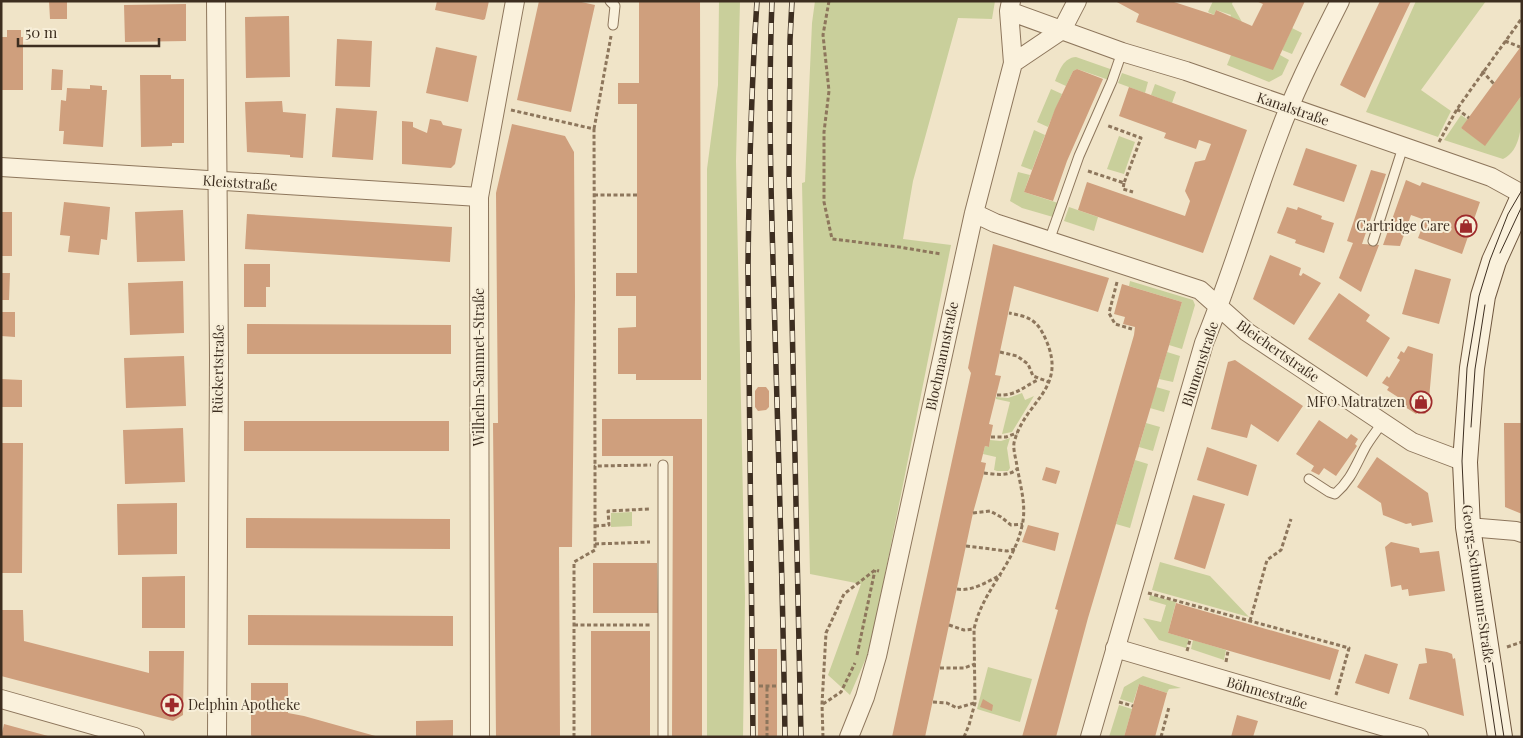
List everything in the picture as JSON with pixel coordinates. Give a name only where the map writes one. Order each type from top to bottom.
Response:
[{"type":"main road","name":"Georg-Schumann-Straße","points":[[1500,737],[1468,527],[1465,462],[1472,368],[1483,296],[1494,261],[1522,199]]},
{"type":"street","name":"Rückertstraße","points":[[216,1],[218,181],[217,737]]},
{"type":"street","name":"Wilhelm-Sammet-Straße","points":[[480,737],[479,198],[515,1]]},
{"type":"street","points":[[1013,63],[1062,30],[1077,1]]},
{"type":"street","name":"Blumenstraße","points":[[1090,737],[1204,343],[1219,306],[1289,108],[1340,1]]},
{"type":"street","name":"Kanalstraße","points":[[1010,6],[1062,30],[1122,52],[1186,71],[1491,178],[1522,194]]},
{"type":"street","name":"Blochmannstraße","points":[[849,737],[866,697],[877,656],[974,213],[1013,63],[1010,6]]},
{"type":"street","name":"Kleiststraße","points":[[1,167],[479,198]]},
{"type":"street","name":"Bleichertstraße","points":[[974,213],[995,223],[1200,290],[1247,332],[1412,442],[1465,462]]},
{"type":"street","points":[[1468,527],[1522,533]]},
{"type":"street","name":"Böhmestraße","points":[[1115,648],[1419,737]]},
{"type":"street","points":[[1,699],[135,737]]},
{"type":"lane","points":[[610,1],[615,6],[613,25]]},
{"type":"lane","points":[[1050,241],[1075,167],[1122,52]]},
{"type":"lane","points":[[1372,241],[1403,147]]},
{"type":"lane","points":[[1310,479],[1329,492],[1336,494],[1356,469],[1366,446],[1383,422]]},
{"type":"lane","points":[[663,465],[663,737]]},
{"type":"path","points":[[829,1],[823,35],[829,91],[824,132],[824,202],[832,239],[941,254]]},
{"type":"path","points":[[1429,156],[1482,71],[1522,18]]},
{"type":"path","points":[[574,737],[574,562],[595,550],[594,129],[613,25]]},
{"type":"path","points":[[1505,41],[1520,47]]},
{"type":"path","points":[[1482,71],[1494,84]]},
{"type":"path","points":[[1457,109],[1469,118]]},
{"type":"path","points":[[511,110],[594,129]]},
{"type":"path","points":[[1094,121],[1141,138],[1123,189],[1133,192]]},
{"type":"path","points":[[1075,167],[1124,183]]},
{"type":"path","points":[[594,195],[637,195]]},
{"type":"path","points":[[1122,265],[1109,313],[1115,324],[1132,329]]},
{"type":"path","points":[[964,737],[975,703],[974,629],[979,610],[1015,549],[1023,524],[1024,506],[1014,444],[1032,408],[1050,382],[1053,370],[1052,357],[1043,331],[1030,318],[1009,313]]},
{"type":"path","points":[[1000,352],[1017,356],[1028,364],[1033,376],[1039,380],[1050,382]]},
{"type":"path","points":[[997,395],[1006,396],[1014,394],[1039,380]]},
{"type":"path","points":[[991,437],[1006,437],[1018,433]]},
{"type":"path","points":[[595,466],[663,465]]},
{"type":"path","points":[[984,473],[1006,474],[1013,472],[1017,468]]},
{"type":"path","points":[[595,526],[609,525],[608,511],[663,508]]},
{"type":"path","points":[[973,513],[990,511],[1011,525],[1023,524]]},
{"type":"path","points":[[1250,621],[1267,560],[1281,550],[1291,519]]},
{"type":"path","points":[[595,544],[663,542]]},
{"type":"path","points":[[966,546],[1007,551],[1015,549]]},
{"type":"path","points":[[822,704],[841,692],[855,662],[875,570]]},
{"type":"path","points":[[823,737],[822,704],[826,632],[844,594],[875,570],[894,572]]},
{"type":"path","points":[[957,589],[970,588],[1001,574]]},
{"type":"path","points":[[1148,593],[1349,648],[1336,695]]},
{"type":"path","points":[[574,625],[663,624]]},
{"type":"path","points":[[949,625],[964,630],[974,629]]},
{"type":"path","points":[[1187,652],[1190,640]]},
{"type":"path","points":[[1225,663],[1228,651]]},
{"type":"path","points":[[940,668],[964,668],[975,664]]},
{"type":"path","points":[[759,686],[777,686]]},
{"type":"path","points":[[767,686],[767,737]]},
{"type":"path","points":[[933,702],[948,704],[957,708],[975,703]]},
{"type":"path","points":[[1116,702],[1133,706]]},
{"type":"path","points":[[1161,737],[1169,707]]},
{"type":"green space","points":[[719,1],[740,1],[736,161],[745,597],[743,737],[707,737],[707,169],[718,85]]},
{"type":"green space","points":[[815,1],[995,1],[992,19],[958,18],[913,181],[903,239],[951,245],[870,649],[850,695],[828,675],[861,584],[810,574],[802,183],[805,182],[812,23]]},
{"type":"green space","points":[[1213,1],[1233,1],[1232,4],[1242,22],[1230,18],[1231,15],[1216,10],[1214,15],[1208,12]]},
{"type":"green space","points":[[1416,1],[1486,1],[1421,90],[1451,111],[1438,137],[1366,112]]},
{"type":"green space","points":[[1292,28],[1302,33],[1292,54],[1282,50]]},
{"type":"green space","points":[[1231,55],[1280,55],[1289,60],[1282,75],[1269,82],[1227,65]]},
{"type":"green space","points":[[1076,57],[1113,70],[1109,80],[1077,69],[1073,71],[1066,86],[1055,81],[1065,62]]},
{"type":"green space","points":[[1122,73],[1148,82],[1145,93],[1118,83]]},
{"type":"green space","points":[[1155,84],[1176,92],[1172,103],[1151,95]]},
{"type":"green space","points":[[1051,89],[1062,94],[1048,127],[1037,122]]},
{"type":"green space","points":[[1522,95],[1520,132],[1518,141],[1510,155],[1503,159],[1444,140],[1461,115],[1468,120],[1461,128],[1485,145]]},
{"type":"green space","points":[[1034,130],[1045,135],[1032,170],[1021,166]]},
{"type":"green space","points":[[1119,136],[1135,142],[1124,174],[1107,169]]},
{"type":"green space","points":[[1018,172],[1030,175],[1024,192],[1058,203],[1053,217],[1022,208],[1010,201]]},
{"type":"green space","points":[[1069,207],[1098,217],[1094,231],[1064,221]]},
{"type":"green space","points":[[1130,281],[1193,300],[1195,305],[1182,349],[1169,345],[1182,302],[1129,286]]},
{"type":"green space","points":[[1167,352],[1180,356],[1173,382],[1159,379]]},
{"type":"green space","points":[[1156,387],[1170,391],[1164,412],[1150,408]]},
{"type":"green space","points":[[1022,393],[1025,400],[1034,396],[1012,432],[1002,434],[1010,402],[996,399],[996,397],[1008,398]]},
{"type":"green space","points":[[1146,423],[1160,427],[1153,451],[1139,447]]},
{"type":"green space","points":[[1010,438],[1007,448],[1010,468],[1008,471],[994,470],[996,457],[983,454],[985,446],[989,447],[990,440],[1001,441]]},
{"type":"green space","points":[[1135,460],[1148,464],[1130,528],[1116,524]]},
{"type":"green space","points":[[632,512],[632,526],[611,527],[611,513]]},
{"type":"green space","points":[[1160,562],[1210,576],[1249,617],[1152,590]]},
{"type":"green space","points":[[1150,595],[1176,602],[1168,633],[1189,639],[1186,648],[1159,640],[1143,618],[1161,622],[1166,605],[1149,600]]},
{"type":"green space","points":[[1193,640],[1226,650],[1224,660],[1191,649]]},
{"type":"green space","points":[[988,667],[1032,679],[1020,722],[977,709]]},
{"type":"green space","points":[[1143,676],[1181,688],[1169,689],[1167,693],[1139,684],[1133,703],[1120,699],[1124,687]]},
{"type":"green space","points":[[1119,705],[1132,709],[1124,737],[1109,737]]},
{"type":"building","points":[[49,1],[67,1],[67,19],[50,19]]},
{"type":"building","points":[[437,1],[489,1],[485,19],[483,20],[435,10]]},
{"type":"building","points":[[539,1],[577,1],[595,5],[571,112],[517,100]]},
{"type":"building","points":[[639,1],[700,1],[701,380],[636,380],[636,374],[618,374],[618,328],[636,327],[636,296],[616,296],[616,273],[637,273],[637,104],[618,104],[618,83],[639,83]]},
{"type":"building","points":[[1115,1],[1171,1],[1214,15],[1216,10],[1252,26],[1263,4],[1256,1],[1305,1],[1273,70],[1136,22],[1139,14]]},
{"type":"building","points":[[1380,1],[1411,1],[1365,98],[1340,85]]},
{"type":"building","points":[[186,4],[186,41],[125,42],[124,5]]},
{"type":"building","points":[[289,16],[290,77],[246,78],[245,17]]},
{"type":"building","points":[[7,30],[21,30],[21,37],[23,37],[23,90],[1,90],[1,37],[7,37]]},
{"type":"building","points":[[337,39],[372,41],[370,87],[335,86]]},
{"type":"building","points":[[1522,45],[1522,95],[1485,146],[1461,128]]},
{"type":"building","points":[[436,47],[477,56],[468,102],[426,93]]},
{"type":"building","points":[[52,69],[63,70],[62,90],[51,90]]},
{"type":"building","points":[[1077,69],[1103,79],[1067,161],[1053,201],[1024,192],[1055,109],[1073,71]]},
{"type":"building","points":[[140,75],[171,75],[171,79],[184,79],[184,143],[172,143],[172,146],[141,147]]},
{"type":"building","points":[[90,85],[102,86],[102,90],[107,90],[103,147],[63,144],[64,131],[59,131],[61,100],[66,101],[67,88],[90,89]]},
{"type":"building","points":[[1129,87],[1247,130],[1203,253],[1078,210],[1087,182],[1185,216],[1190,201],[1185,191],[1195,162],[1205,160],[1211,144],[1199,140],[1196,149],[1164,138],[1166,133],[1119,116]]},
{"type":"building","points":[[282,101],[283,112],[306,114],[303,158],[290,157],[290,155],[247,152],[245,102]]},
{"type":"building","points":[[336,108],[377,111],[373,160],[332,157]]},
{"type":"building","points":[[430,119],[441,121],[443,125],[462,129],[455,164],[451,168],[402,164],[402,121],[413,122],[413,127],[427,133]]},
{"type":"building","points":[[512,124],[565,136],[574,152],[575,296],[572,547],[559,547],[560,737],[496,737],[493,423],[498,423],[496,193]]},
{"type":"building","points":[[1306,148],[1357,165],[1344,202],[1293,185]]},
{"type":"building","points":[[1371,170],[1386,174],[1362,244],[1379,245],[1361,292],[1339,278],[1353,243],[1347,241]]},
{"type":"building","points":[[1406,180],[1420,186],[1422,182],[1480,202],[1462,254],[1418,238],[1425,220],[1411,215],[1400,246],[1383,245]]},
{"type":"building","points":[[64,202],[110,207],[107,240],[101,239],[99,255],[68,252],[70,236],[60,235]]},
{"type":"building","points":[[1287,207],[1297,210],[1298,207],[1322,216],[1321,219],[1334,223],[1324,253],[1295,243],[1296,240],[1277,233]]},
{"type":"building","points":[[183,210],[185,261],[137,262],[135,212]]},
{"type":"building","points":[[1,212],[12,212],[12,256],[1,256]]},
{"type":"building","points":[[247,214],[452,227],[450,262],[245,249]]},
{"type":"building","points":[[993,244],[1109,278],[1098,312],[1014,286],[995,375],[1001,376],[989,424],[993,425],[989,447],[985,446],[981,462],[986,463],[973,513],[925,737],[892,737],[971,373],[968,368]]},
{"type":"building","points":[[1270,255],[1301,268],[1299,275],[1301,276],[1303,273],[1321,283],[1294,325],[1253,299]]},
{"type":"building","points":[[244,264],[270,264],[270,287],[266,287],[266,307],[244,307]]},
{"type":"building","points":[[1415,269],[1451,279],[1439,324],[1402,314]]},
{"type":"building","points":[[1,273],[10,273],[9,300],[1,300]]},
{"type":"building","points":[[183,281],[184,333],[130,335],[128,283]]},
{"type":"building","points":[[1122,284],[1182,302],[1088,618],[1056,737],[1022,737],[1058,610],[1055,609],[1134,335],[1135,327],[1123,324],[1125,317],[1114,314]]},
{"type":"building","points":[[1339,293],[1370,315],[1366,321],[1390,338],[1367,377],[1308,339]]},
{"type":"building","points":[[1,312],[15,312],[15,337],[1,336]]},
{"type":"building","points":[[247,324],[451,325],[451,354],[247,354]]},
{"type":"building","points":[[1408,346],[1433,354],[1428,410],[1425,414],[1419,411],[1416,414],[1402,405],[1404,401],[1387,390],[1389,387],[1382,383],[1387,376],[1389,378],[1400,360],[1397,358],[1401,351],[1404,353]]},
{"type":"building","points":[[184,356],[186,406],[126,408],[124,358]]},
{"type":"building","points":[[1235,360],[1303,406],[1278,442],[1251,424],[1247,438],[1211,429],[1228,362]]},
{"type":"building","points":[[1,379],[22,380],[22,407],[1,407]]},
{"type":"building","points":[[758,387],[766,387],[769,391],[769,407],[766,410],[758,411],[755,407],[755,391]]},
{"type":"building","points":[[602,419],[702,419],[702,737],[672,737],[673,456],[602,456]]},
{"type":"building","points":[[1319,420],[1347,439],[1351,434],[1358,439],[1355,444],[1357,446],[1336,476],[1324,468],[1319,475],[1311,471],[1314,466],[1296,454]]},
{"type":"building","points":[[244,421],[449,421],[449,451],[244,451]]},
{"type":"building","points":[[1504,423],[1522,423],[1522,514],[1505,507]]},
{"type":"building","points":[[183,428],[185,482],[125,484],[123,430]]},
{"type":"building","points":[[1,443],[23,443],[22,573],[1,573]]},
{"type":"building","points":[[1207,447],[1257,465],[1248,496],[1197,480]]},
{"type":"building","points":[[1377,457],[1428,493],[1433,522],[1412,526],[1411,523],[1406,524],[1383,515],[1381,503],[1357,487]]},
{"type":"building","points":[[1046,467],[1060,471],[1056,484],[1042,480]]},
{"type":"building","points":[[1193,495],[1225,504],[1205,569],[1174,559]]},
{"type":"building","points":[[177,503],[177,554],[118,555],[117,504]]},
{"type":"building","points":[[246,518],[450,519],[450,549],[246,548]]},
{"type":"building","points":[[1028,525],[1059,533],[1055,551],[1022,542]]},
{"type":"building","points":[[1391,542],[1419,548],[1420,553],[1439,551],[1445,591],[1409,596],[1408,589],[1402,590],[1401,585],[1391,587],[1385,547]]},
{"type":"building","points":[[593,563],[657,563],[658,613],[593,613]]},
{"type":"building","points":[[185,576],[185,628],[142,628],[142,577]]},
{"type":"building","points":[[1176,603],[1339,650],[1330,680],[1168,633]]},
{"type":"building","points":[[1,610],[23,610],[24,641],[149,673],[149,651],[184,651],[183,715],[173,721],[1,676]]},
{"type":"building","points":[[248,615],[453,616],[453,646],[248,645]]},
{"type":"building","points":[[591,631],[650,631],[650,737],[591,737]]},
{"type":"building","points":[[1425,648],[1447,652],[1452,654],[1453,659],[1455,658],[1464,716],[1409,699],[1419,664],[1427,663]]},
{"type":"building","points":[[758,649],[777,649],[777,737],[758,737]]},
{"type":"building","points":[[1365,654],[1398,664],[1389,694],[1355,683]]},
{"type":"building","points":[[251,683],[288,683],[288,713],[379,737],[252,737]]},
{"type":"building","points":[[1139,684],[1167,693],[1155,737],[1124,737]]},
{"type":"building","points":[[983,699],[993,705],[992,711],[980,707]]},
{"type":"building","points":[[1237,715],[1258,721],[1253,737],[1231,737]]},
{"type":"building","points":[[453,720],[453,737],[416,737],[416,721]]},
{"type":"building","points":[[4,724],[48,736],[48,737],[1,737]]},
{"type":"tram line","points":[[1496,737],[1465,527],[1462,461],[1467,368],[1479,296],[1490,260],[1508,214],[1522,190]]},
{"type":"tram line","points":[[1500,253],[1522,206]]},
{"type":"tram line","points":[[1471,427],[1475,369],[1485,305]]},
{"type":"tram line","points":[[1478,569],[1504,737]]},
{"type":"railway","points":[[753,737],[748,268],[753,68],[757,1]]},
{"type":"railway","points":[[772,1],[770,74],[771,185],[785,737]]},
{"type":"railway","points":[[792,1],[789,177],[801,737]]},
{"type":"place","name":"Cartridge Care","points":[[1466,226]]},
{"type":"place","name":"MFO Matratzen","points":[[1421,402]]},
{"type":"place","name":"Delphin Apotheke","points":[[172,705]]}]
